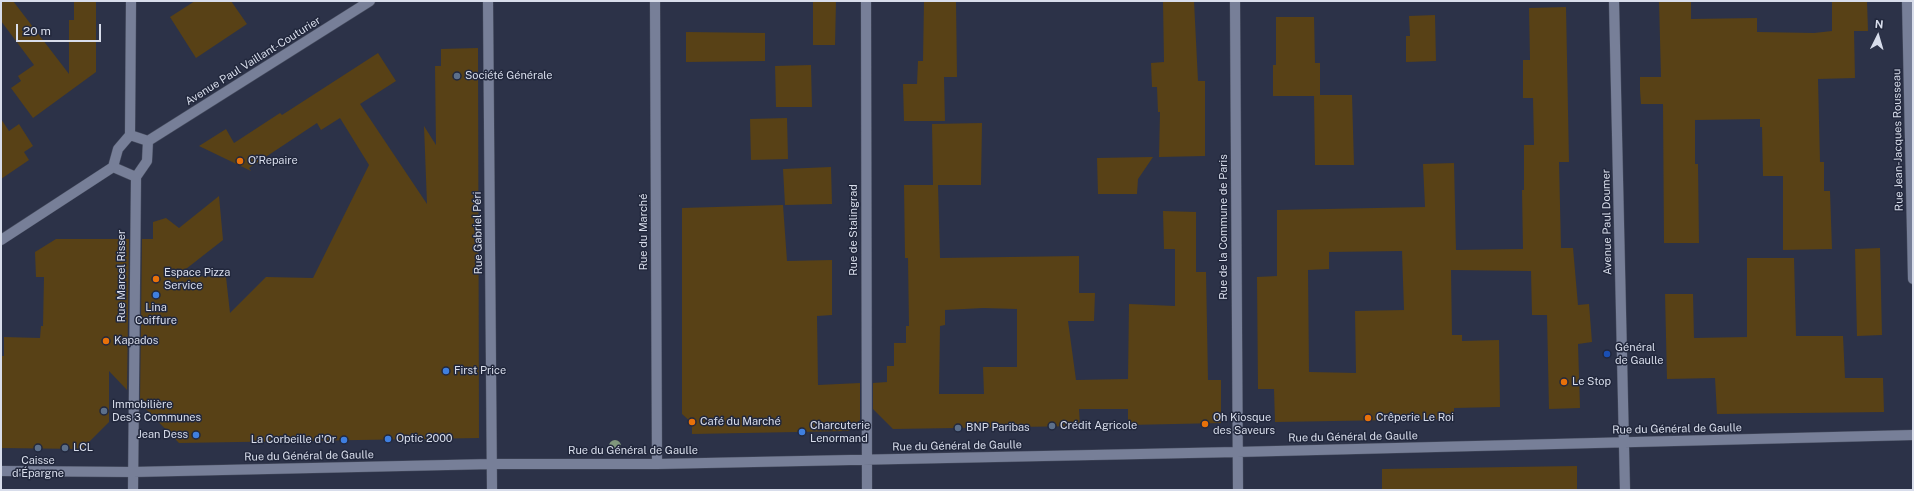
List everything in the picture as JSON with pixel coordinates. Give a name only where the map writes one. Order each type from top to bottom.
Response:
[{"type":"street","points":[[1,240],[113,168],[118,149],[130,135],[131,1]]},
{"type":"street","name":"Avenue Paul Vaillant-Couturier","points":[[148,141],[370,1]]},
{"type":"street","name":"Rue Gabriel Péri","points":[[488,1],[492,490]]},
{"type":"street","name":"Rue du Marché","points":[[655,1],[657,464]]},
{"type":"street","name":"Rue de Stalingrad","points":[[866,1],[867,490]]},
{"type":"street","name":"Rue de la Commune de Paris","points":[[1235,1],[1238,490]]},
{"type":"street","name":"Avenue Paul Doumer","points":[[1614,1],[1625,490]]},
{"type":"street","name":"Rue Jean-Jacques Rousseau","points":[[1907,1],[1913,279]]},
{"type":"street","points":[[113,168],[136,177],[147,162],[148,141],[130,135]]},
{"type":"street","name":"Rue Marcel Risser","points":[[133,490],[136,177]]},
{"type":"street","name":"Rue du Général de Gaulle","points":[[1,471],[133,472],[492,464],[657,464],[1237,452],[1913,435]]},
{"type":"building","points":[[1,1],[13,1],[69,74],[69,20],[74,20],[74,1],[96,1],[96,72],[33,118],[11,88],[21,81],[18,76],[34,65],[1,21]]},
{"type":"building","points":[[195,1],[231,1],[247,24],[196,58],[170,17]]},
{"type":"building","points":[[813,1],[836,1],[835,45],[813,45]]},
{"type":"building","points":[[924,1],[956,1],[957,77],[944,77],[945,121],[904,121],[903,84],[917,84],[918,61],[923,61]]},
{"type":"building","points":[[1163,1],[1194,1],[1198,81],[1205,81],[1205,156],[1159,157],[1160,112],[1158,112],[1157,87],[1152,87],[1151,63],[1164,62]]},
{"type":"building","points":[[1659,1],[1691,1],[1691,19],[1757,18],[1757,32],[1814,33],[1832,31],[1832,1],[1867,1],[1868,31],[1854,31],[1855,78],[1818,79],[1820,162],[1824,162],[1824,191],[1830,191],[1832,249],[1783,250],[1783,176],[1763,176],[1762,127],[1760,127],[1760,119],[1695,120],[1695,164],[1698,164],[1699,243],[1664,243],[1663,104],[1641,104],[1640,90],[1640,77],[1661,77]]},
{"type":"building","points":[[1566,7],[1569,162],[1559,162],[1561,248],[1573,248],[1578,305],[1589,304],[1592,342],[1578,344],[1580,408],[1549,409],[1547,315],[1532,315],[1531,271],[1451,270],[1452,335],[1462,335],[1462,341],[1499,340],[1500,407],[1454,408],[1454,419],[1275,422],[1274,389],[1258,389],[1257,277],[1277,276],[1277,210],[1425,207],[1423,164],[1454,163],[1456,250],[1523,249],[1522,190],[1524,190],[1524,145],[1534,145],[1533,98],[1523,98],[1523,60],[1530,60],[1529,8]],"holes":[[[1402,251],[1404,310],[1355,311],[1356,373],[1309,372],[1308,270],[1329,269],[1329,252]]]},
{"type":"building","points":[[1435,15],[1436,61],[1406,62],[1406,36],[1410,36],[1409,16]]},
{"type":"building","points":[[1276,17],[1314,17],[1315,63],[1320,63],[1320,95],[1352,95],[1354,165],[1315,165],[1314,96],[1273,96],[1273,65],[1276,65]]},
{"type":"building","points":[[686,32],[765,33],[765,61],[686,62]]},
{"type":"building","points":[[478,48],[479,438],[179,443],[140,403],[142,239],[153,239],[153,222],[166,218],[179,228],[219,196],[223,240],[177,276],[226,277],[230,313],[266,277],[313,278],[369,165],[340,118],[321,130],[317,123],[249,168],[251,171],[199,146],[226,129],[234,143],[280,113],[282,115],[378,53],[396,81],[360,104],[427,204],[424,126],[436,145],[435,66],[441,66],[441,49]]},
{"type":"building","points":[[811,65],[812,107],[776,107],[775,66]]},
{"type":"building","points":[[787,118],[788,159],[751,160],[750,119]]},
{"type":"building","points":[[1,119],[9,131],[19,124],[33,146],[24,152],[29,160],[1,179]]},
{"type":"building","points":[[982,123],[981,185],[933,185],[932,124]]},
{"type":"building","points":[[1153,157],[1138,179],[1137,194],[1098,194],[1097,158]]},
{"type":"building","points":[[831,167],[832,204],[785,205],[783,169]]},
{"type":"building","points":[[904,185],[938,185],[940,258],[1079,256],[1079,293],[1095,293],[1094,321],[1068,321],[1076,380],[1128,379],[1129,304],[1175,306],[1175,249],[1164,249],[1163,211],[1196,212],[1196,272],[1206,272],[1208,380],[1221,380],[1221,423],[1128,425],[1128,409],[1079,409],[1080,426],[893,429],[873,409],[873,383],[887,382],[887,366],[894,366],[894,343],[906,343],[906,326],[909,326],[908,258],[905,258]],"holes":[[[983,308],[1017,309],[1017,367],[983,367],[984,394],[939,394],[940,326],[945,325],[945,310]]]},
{"type":"building","points":[[783,205],[787,261],[832,260],[832,315],[817,316],[818,385],[860,383],[860,420],[849,431],[692,434],[692,423],[682,414],[682,208]]},
{"type":"building","points":[[56,239],[129,239],[127,390],[109,371],[109,422],[82,449],[1,448],[1,356],[4,356],[4,337],[40,338],[41,326],[43,326],[44,277],[36,277],[35,252]]},
{"type":"building","points":[[1880,248],[1882,335],[1857,336],[1855,249]]},
{"type":"building","points":[[1747,258],[1794,258],[1796,336],[1843,336],[1845,378],[1883,378],[1884,412],[1717,414],[1715,378],[1667,379],[1665,294],[1693,294],[1694,338],[1747,337]]},
{"type":"building","points":[[1577,466],[1577,490],[1382,490],[1382,469]]},
{"type":"place","name":"Société Générale","points":[[457,76]]},
{"type":"place","name":"O’Repaire","points":[[240,161]]},
{"type":"place","name":"Espace Pizza Service","points":[[156,279]]},
{"type":"place","name":"Lina Coiffure","points":[[156,295]]},
{"type":"place","name":"Kapados","points":[[106,341]]},
{"type":"place","name":"Général de Gaulle","points":[[1607,354]]},
{"type":"place","name":"First Price","points":[[446,371]]},
{"type":"place","name":"Le Stop","points":[[1564,382]]},
{"type":"place","name":"Immobilière Des 3 Communes","points":[[104,411]]},
{"type":"place","name":"Crêperie Le Roi","points":[[1368,418]]},
{"type":"place","name":"Café du Marché","points":[[692,422]]},
{"type":"place","name":"Oh Kiosque des Saveurs","points":[[1205,424]]},
{"type":"place","name":"Crédit Agricole","points":[[1052,426]]},
{"type":"place","name":"BNP Paribas","points":[[958,428]]},
{"type":"place","name":"Charcuterie Lenormand","points":[[802,432]]},
{"type":"place","name":"Jean Dess","points":[[196,435]]},
{"type":"place","name":"Optic 2000","points":[[388,439]]},
{"type":"place","name":"La Corbeille d'Or","points":[[344,440]]},
{"type":"place","name":"Caisse d'Épargne","points":[[38,448]]},
{"type":"place","name":"LCL","points":[[65,448]]}]
